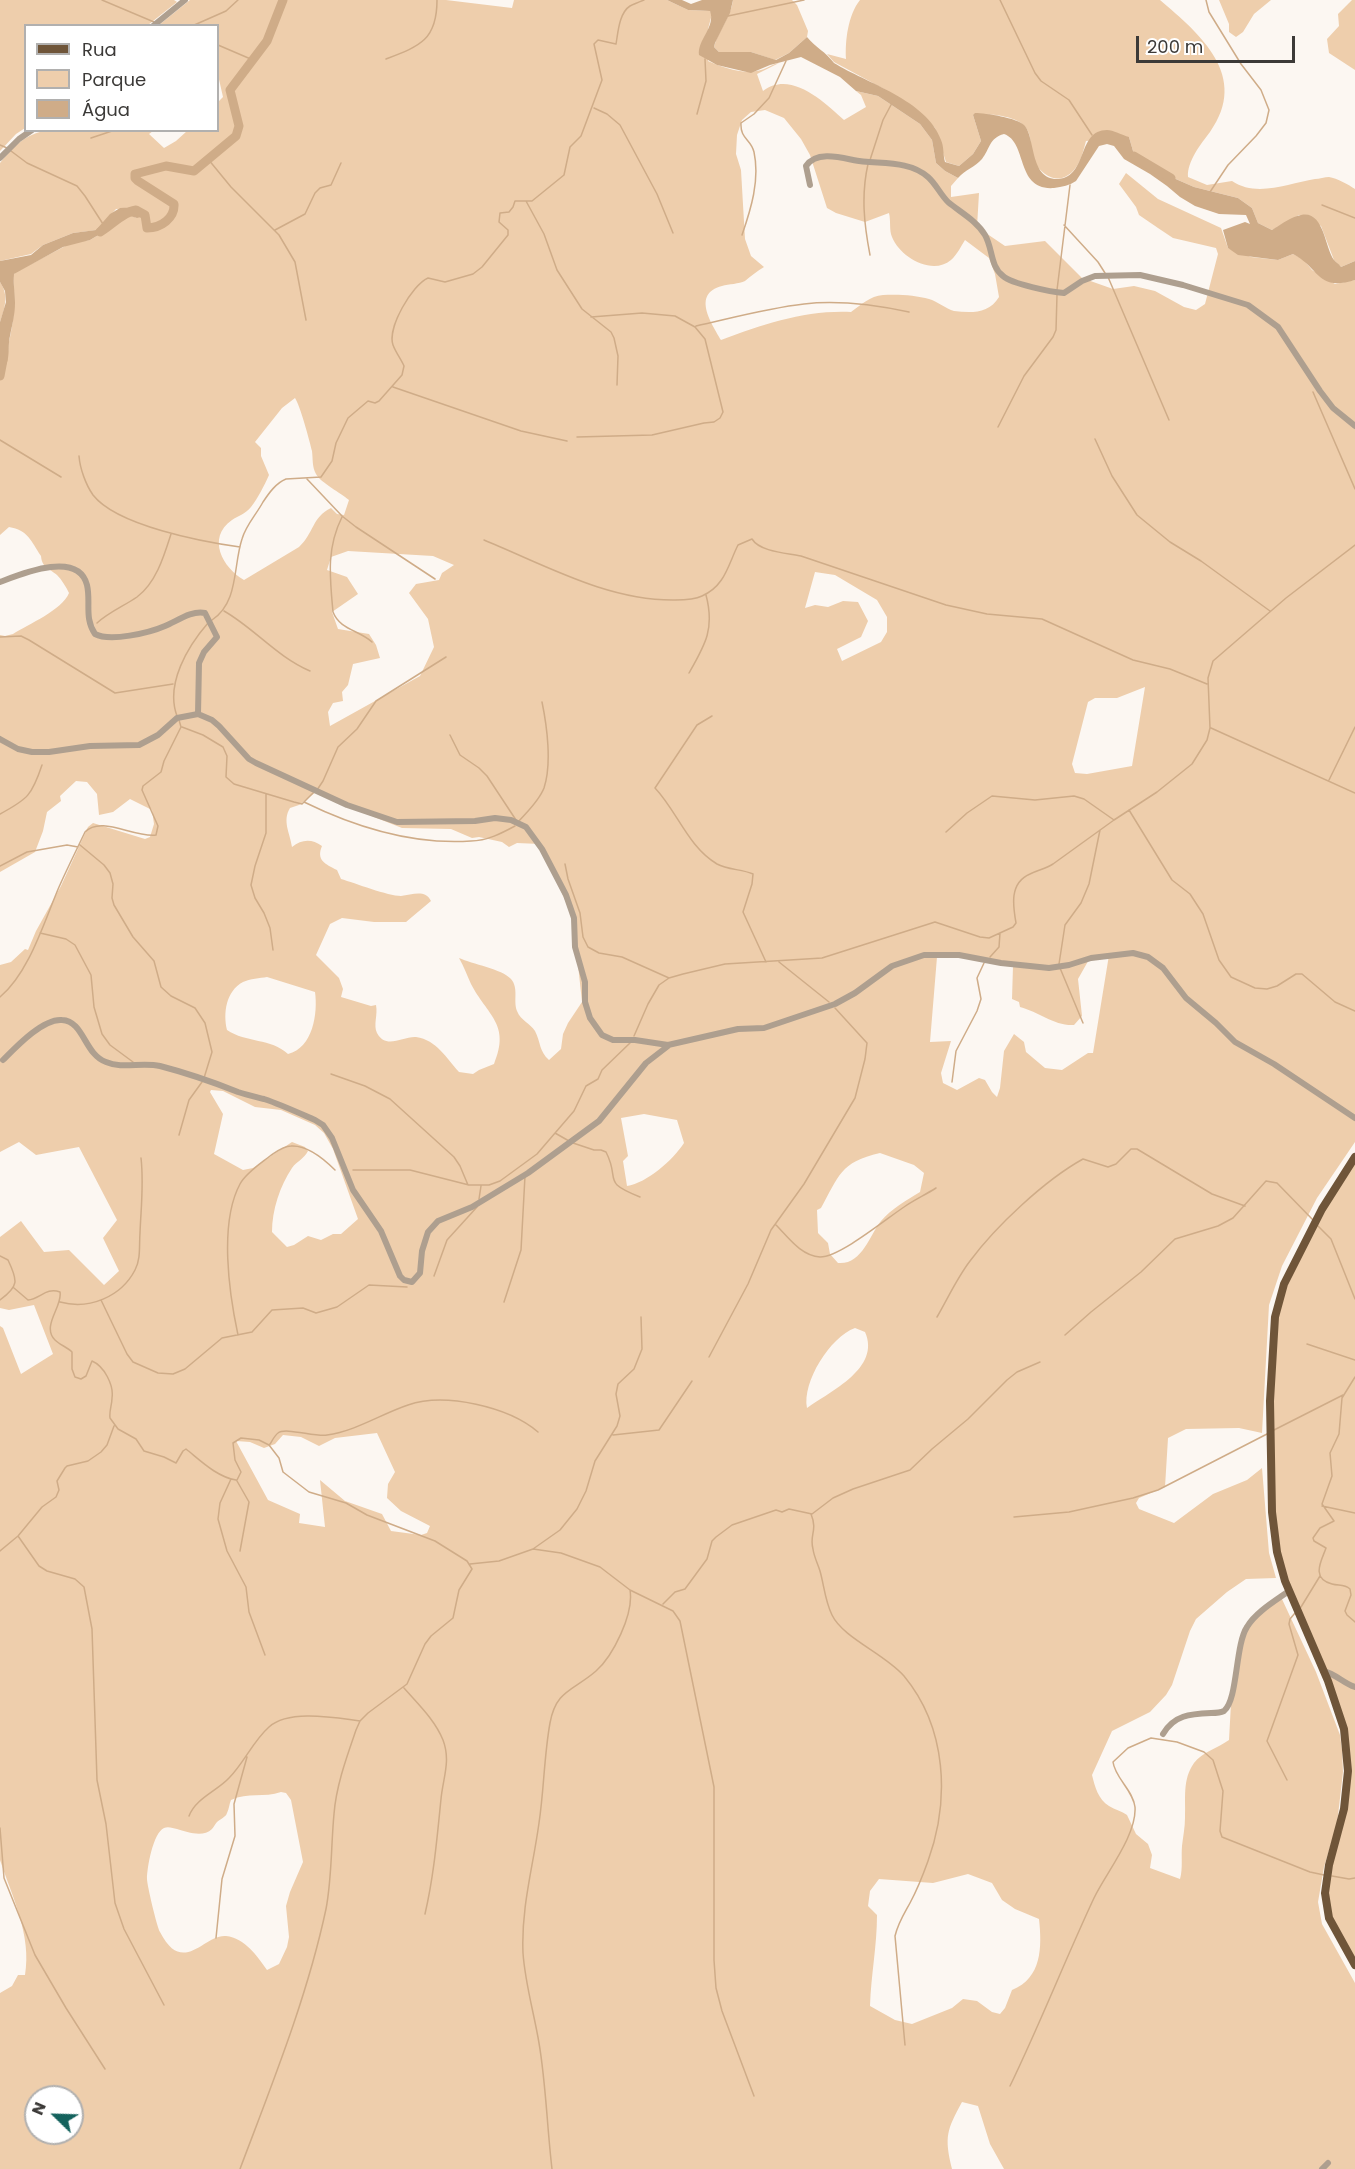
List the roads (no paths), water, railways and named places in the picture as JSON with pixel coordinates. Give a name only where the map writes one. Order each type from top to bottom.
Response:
[{"type":"main road","points":[[1355,1157],[1322,1209],[1290,1271],[1275,1317],[1270,1401],[1272,1512],[1276,1552],[1289,1591],[1323,1671],[1344,1729],[1348,1771],[1344,1809],[1325,1885],[1326,1908],[1333,1927],[1355,1965]]},
{"type":"street","points":[[155,24],[185,0]]},
{"type":"street","points":[[0,158],[29,132]]},
{"type":"street","points":[[810,185],[806,166],[820,157],[905,166],[926,175],[948,201],[981,230],[989,243],[995,267],[1002,276],[1012,282],[1064,292],[1095,276],[1140,275],[1183,285],[1248,305],[1278,327],[1333,408],[1355,426]]},
{"type":"street","points":[[0,582],[38,569],[62,566],[74,568],[84,577],[87,586],[90,626],[94,634],[103,637],[141,633],[162,628],[197,613],[205,613],[217,637],[198,663],[198,714]]},
{"type":"street","points":[[0,740],[18,749],[32,752],[90,746],[139,745],[158,735],[177,718],[198,714],[219,726],[256,764],[347,805],[406,823],[495,818],[511,820],[526,827],[542,849],[562,885],[574,918],[575,947],[585,982],[585,1002],[590,1018],[606,1038],[668,1045],[738,1029],[764,1028],[798,1018],[846,998],[892,966],[924,955],[959,955],[1001,963],[1049,968],[1091,958],[1133,953],[1148,957],[1163,968],[1186,998],[1235,1042],[1274,1064],[1355,1118]]},
{"type":"street","points":[[3,1060],[43,1026],[63,1020],[76,1026],[91,1052],[104,1062],[118,1065],[153,1065],[175,1070],[265,1100],[315,1120],[332,1138],[353,1190],[381,1231],[400,1276],[412,1282],[420,1273],[422,1251],[428,1232],[438,1221],[472,1207],[528,1173],[599,1121],[646,1063],[668,1045]]},
{"type":"street","points":[[1163,1734],[1180,1716],[1222,1712],[1226,1708],[1247,1627],[1262,1611],[1289,1591]]},
{"type":"street","points":[[1323,1671],[1334,1674],[1355,1687]]},
{"type":"street","points":[[1323,2169],[1328,2163]]},
{"type":"water","points":[[667,0],[682,0],[691,4],[702,0],[733,0],[730,13],[715,43],[714,47],[719,52],[751,52],[776,60],[789,53],[807,37],[834,63],[894,94],[923,114],[934,126],[941,140],[945,162],[959,166],[973,154],[981,141],[973,115],[975,113],[1008,118],[1024,125],[1028,131],[1038,166],[1049,178],[1059,179],[1075,170],[1086,145],[1098,132],[1109,130],[1129,137],[1133,151],[1146,166],[1194,187],[1238,198],[1252,208],[1258,223],[1272,230],[1297,216],[1306,214],[1313,217],[1322,229],[1334,260],[1341,267],[1355,261],[1355,280],[1343,283],[1326,281],[1293,254],[1278,260],[1238,255],[1228,248],[1223,230],[1245,222],[1250,224],[1246,215],[1219,214],[1195,206],[1150,174],[1124,159],[1114,146],[1107,144],[1099,146],[1076,181],[1057,188],[1042,187],[1033,182],[1027,174],[1016,146],[1004,134],[995,138],[979,162],[958,178],[936,163],[932,140],[920,124],[878,96],[856,91],[840,77],[801,57],[770,65],[751,73],[717,65],[699,55],[699,49],[711,23],[710,11],[688,10]]},
{"type":"water","points":[[120,208],[137,209],[144,216],[137,218],[123,214],[107,230],[90,240],[63,247],[14,274],[14,316],[6,365],[0,372],[0,322],[6,302],[5,291],[0,282],[0,261],[31,255],[43,245],[73,233],[96,230],[110,214]]},
{"type":"waterway","points":[[102,0],[154,22]]},
{"type":"waterway","points":[[197,24],[226,11],[238,0]]},
{"type":"waterway","points":[[100,232],[122,216],[136,210],[145,215],[147,228],[166,221],[172,214],[174,204],[138,181],[135,174],[166,166],[194,171],[236,136],[239,126],[230,90],[267,41],[283,0]]},
{"type":"waterway","points":[[386,59],[424,40],[434,24],[437,0]]},
{"type":"waterway","points":[[212,620],[227,604],[234,583],[239,549],[244,534],[270,492],[286,479],[321,477],[332,461],[336,443],[348,418],[368,401],[375,403],[379,401],[402,375],[404,366],[394,348],[392,338],[397,318],[415,289],[428,278],[445,282],[473,274],[482,267],[508,235],[508,230],[499,222],[500,213],[509,212],[515,201],[532,201],[564,175],[570,147],[581,136],[602,80],[594,44],[598,40],[616,44],[623,13],[630,6],[644,0]]},
{"type":"waterway","points":[[728,16],[804,0]]},
{"type":"waterway","points":[[1000,0],[1035,73],[1041,81],[1069,100],[1092,135]]},
{"type":"waterway","points":[[1206,0],[1209,12],[1241,64],[1261,90],[1269,110],[1266,123],[1228,165],[1210,192]]},
{"type":"waterway","points":[[219,45],[253,60]]},
{"type":"waterway","points":[[697,114],[706,81],[705,59]]},
{"type":"waterway","points":[[742,235],[751,205],[756,163],[751,144],[742,132],[741,123],[754,114],[769,98],[786,61]]},
{"type":"waterway","points":[[870,160],[883,120],[892,103]]},
{"type":"waterway","points":[[594,108],[607,114],[620,125],[657,194],[673,233]]},
{"type":"waterway","points":[[91,138],[109,132]]},
{"type":"waterway","points":[[0,145],[7,148]]},
{"type":"waterway","points":[[11,151],[27,163],[77,186],[103,224]]},
{"type":"waterway","points":[[1134,156],[1171,178]]},
{"type":"waterway","points":[[208,159],[231,187],[279,235],[295,262],[306,320]]},
{"type":"waterway","points":[[275,230],[305,214],[315,193],[320,188],[331,185],[341,163]]},
{"type":"waterway","points":[[868,164],[864,210],[870,255]]},
{"type":"waterway","points":[[1057,290],[1070,185]]},
{"type":"waterway","points":[[526,201],[544,234],[557,270],[582,309],[611,332],[614,338],[618,356],[617,385]]},
{"type":"waterway","points":[[1322,205],[1355,218]]},
{"type":"waterway","points":[[1064,225],[1098,262],[1105,273]]},
{"type":"waterway","points":[[1108,277],[1169,420]]},
{"type":"waterway","points":[[998,427],[1024,376],[1053,337],[1056,330],[1057,295]]},
{"type":"waterway","points":[[696,326],[777,308],[817,303],[857,304],[909,312]]},
{"type":"waterway","points":[[577,437],[652,435],[714,422],[723,412],[705,339],[695,327],[675,316],[642,313],[591,317]]},
{"type":"waterway","points":[[0,376],[3,360]]},
{"type":"waterway","points":[[393,387],[521,431],[567,441]]},
{"type":"waterway","points":[[1313,392],[1355,489]]},
{"type":"waterway","points":[[1095,439],[1112,476],[1137,515],[1170,542],[1201,561],[1270,611]]},
{"type":"waterway","points":[[0,440],[61,477]]},
{"type":"waterway","points":[[79,456],[84,477],[93,495],[121,516],[184,537],[240,547]]},
{"type":"waterway","points":[[307,479],[342,516],[356,527],[435,579]]},
{"type":"waterway","points":[[342,517],[331,552],[333,612],[340,623],[372,642]]},
{"type":"waterway","points":[[97,623],[144,591],[158,568],[171,534]]},
{"type":"waterway","points":[[484,540],[601,588],[650,599],[689,600],[702,596],[716,587],[725,574],[738,545],[752,539],[761,547],[801,556],[946,605],[987,614],[1042,619],[1133,660],[1170,669],[1207,684]]},
{"type":"waterway","points":[[634,1036],[659,985],[669,978],[725,964],[822,958],[935,922],[989,938],[1013,927],[1016,923],[1014,896],[1023,878],[1053,864],[1157,792],[1192,764],[1207,740],[1210,728],[1208,678],[1213,661],[1286,598],[1355,545]]},
{"type":"waterway","points":[[689,673],[704,645],[709,627],[709,607],[706,595]]},
{"type":"waterway","points":[[224,611],[287,658],[310,671]]},
{"type":"waterway","points":[[177,716],[174,691],[180,666],[208,623]]},
{"type":"waterway","points":[[0,637],[21,636],[115,693],[173,684]]},
{"type":"waterway","points":[[317,790],[338,747],[357,729],[376,701],[446,657]]},
{"type":"waterway","points":[[518,822],[544,788],[548,768],[548,745],[542,702]]},
{"type":"waterway","points":[[712,716],[697,725],[655,788],[690,839],[707,857],[721,866],[753,874],[743,912],[766,962]]},
{"type":"waterway","points":[[0,997],[10,987],[27,961],[85,832],[92,827],[109,826],[156,835],[158,826],[142,790],[143,786],[161,772],[181,727],[179,720]]},
{"type":"waterway","points":[[182,727],[203,735],[223,747],[227,756],[226,777],[234,784],[294,802],[302,804],[304,802],[364,826],[407,837],[450,841],[483,840],[515,826]]},
{"type":"waterway","points":[[1329,780],[1355,727]]},
{"type":"waterway","points":[[1211,728],[1355,793]]},
{"type":"waterway","points":[[450,735],[460,755],[487,776],[516,820]]},
{"type":"waterway","points":[[0,814],[28,795],[42,765]]},
{"type":"waterway","points":[[304,802],[313,793]]},
{"type":"waterway","points":[[266,794],[266,833],[251,885],[270,928],[273,950]]},
{"type":"waterway","points":[[946,832],[967,813],[992,796],[1035,800],[1074,796],[1084,799],[1114,820]]},
{"type":"waterway","points":[[1129,810],[1172,880],[1190,894],[1203,914],[1219,960],[1231,977],[1255,988],[1267,989],[1277,986],[1296,974],[1302,974],[1335,1002],[1355,1011]]},
{"type":"waterway","points":[[1059,964],[1065,925],[1081,903],[1089,884],[1100,830]]},
{"type":"waterway","points":[[0,866],[27,852],[67,845],[78,847]]},
{"type":"waterway","points":[[80,845],[110,873],[114,905],[133,937],[154,961],[161,987],[171,996],[195,1008],[205,1023],[212,1052],[204,1078]]},
{"type":"waterway","points":[[565,864],[580,913],[583,937],[588,947],[599,953],[622,957],[669,978]]},
{"type":"waterway","points":[[40,933],[66,939],[75,945],[91,975],[94,1007],[102,1034],[110,1045],[133,1062]]},
{"type":"waterway","points":[[990,957],[999,947],[1000,933]]},
{"type":"waterway","points":[[779,962],[829,1002]]},
{"type":"waterway","points":[[952,1082],[956,1051],[981,999],[977,978],[984,963]]},
{"type":"waterway","points":[[1060,968],[1083,1023]]},
{"type":"waterway","points":[[709,1357],[748,1284],[771,1230],[804,1184],[855,1098],[867,1043],[835,1008]]},
{"type":"waterway","points":[[353,1170],[410,1170],[469,1185],[489,1185],[500,1181],[537,1154],[574,1111],[586,1086],[598,1079],[602,1070],[630,1043]]},
{"type":"waterway","points":[[331,1074],[365,1086],[390,1099],[454,1157],[468,1185]]},
{"type":"waterway","points":[[179,1135],[189,1100],[202,1082]]},
{"type":"waterway","points":[[555,1133],[569,1141]]},
{"type":"waterway","points":[[573,1143],[606,1152],[616,1183],[640,1197]]},
{"type":"waterway","points":[[238,1335],[229,1279],[228,1238],[230,1218],[240,1184],[258,1165],[288,1146],[309,1150],[335,1170]]},
{"type":"waterway","points":[[937,1317],[965,1268],[993,1233],[1037,1191],[1083,1159],[1108,1167],[1116,1164],[1131,1149],[1137,1149],[1212,1194],[1245,1206]]},
{"type":"waterway","points":[[60,1302],[82,1304],[103,1299],[121,1288],[135,1270],[139,1252],[141,1158]]},
{"type":"waterway","points":[[504,1302],[521,1250],[525,1176]]},
{"type":"waterway","points":[[1065,1335],[1141,1272],[1175,1239],[1218,1226],[1233,1218],[1266,1181],[1277,1183],[1313,1220]]},
{"type":"waterway","points":[[479,1199],[481,1186]]},
{"type":"waterway","points":[[776,1225],[795,1245],[807,1253],[820,1257],[829,1255],[851,1244],[908,1204],[936,1188]]},
{"type":"waterway","points":[[434,1276],[447,1240],[477,1207]]},
{"type":"waterway","points":[[1318,1226],[1331,1239],[1355,1299]]},
{"type":"waterway","points":[[0,1256],[8,1260],[15,1278],[14,1287],[0,1300]]},
{"type":"waterway","points":[[101,1300],[133,1362],[158,1373],[173,1374],[185,1369],[222,1338],[252,1332],[272,1310],[303,1308],[316,1313],[337,1307],[369,1285],[407,1287]]},
{"type":"waterway","points":[[14,1288],[28,1300],[47,1292],[60,1292],[59,1303],[51,1322],[51,1334],[57,1342],[72,1352],[72,1369],[75,1377],[81,1379],[86,1376],[92,1361],[104,1371],[110,1382],[112,1393],[110,1418],[118,1429],[136,1439],[144,1451],[176,1463],[186,1449],[216,1472],[236,1480]]},
{"type":"waterway","points":[[533,1549],[560,1530],[577,1509],[586,1491],[595,1461],[617,1426],[620,1416],[616,1394],[618,1384],[634,1369],[642,1349],[641,1317]]},
{"type":"waterway","points":[[1307,1344],[1355,1360]]},
{"type":"waterway","points":[[663,1604],[675,1592],[685,1589],[707,1559],[712,1541],[732,1525],[776,1510],[782,1512],[789,1509],[812,1514],[833,1498],[853,1489],[910,1470],[968,1419],[1007,1380],[1017,1372],[1040,1362]]},
{"type":"waterway","points":[[1355,1377],[1342,1398],[1339,1434],[1330,1453],[1332,1476],[1322,1504],[1334,1521],[1320,1528],[1313,1538],[1326,1548],[1319,1568],[1321,1578],[1350,1589],[1351,1595],[1345,1611],[1355,1622]]},
{"type":"waterway","points":[[613,1435],[659,1430],[692,1381]]},
{"type":"waterway","points":[[1274,1430],[1343,1395]]},
{"type":"waterway","points":[[270,1444],[282,1431],[322,1435],[338,1433],[408,1405],[440,1400],[458,1401],[494,1409],[511,1415],[538,1432]]},
{"type":"waterway","points":[[0,1551],[18,1536],[42,1507],[56,1497],[59,1490],[57,1481],[67,1466],[88,1461],[101,1452],[107,1445],[114,1426]]},
{"type":"waterway","points":[[1014,1517],[1069,1512],[1158,1490],[1267,1434]]},
{"type":"waterway","points":[[237,1480],[241,1472],[235,1460],[233,1443],[241,1438],[259,1440],[269,1445],[279,1458],[283,1472],[309,1492],[346,1503],[367,1515],[435,1541],[467,1561],[472,1569],[459,1590],[453,1618],[425,1644],[407,1684],[368,1713],[360,1721],[356,1730],[337,1793],[328,1897],[318,1942],[288,2041],[240,2169]]},
{"type":"waterway","points":[[231,1479],[220,1503],[218,1519],[227,1551],[246,1587],[249,1612],[265,1655]]},
{"type":"waterway","points":[[237,1481],[249,1502],[240,1551]]},
{"type":"waterway","points":[[1322,1506],[1355,1513]]},
{"type":"waterway","points":[[811,1514],[814,1525],[812,1544],[832,1615],[845,1631],[886,1660],[904,1676],[918,1696],[929,1718],[936,1741],[941,1789],[940,1814],[935,1838],[922,1877],[895,1936],[905,2045]]},
{"type":"waterway","points":[[18,1536],[39,1566],[47,1571],[75,1579],[84,1587],[92,1629],[97,1780],[106,1824],[115,1903],[124,1929],[164,2005]]},
{"type":"waterway","points":[[470,1564],[499,1561],[533,1549],[561,1553],[600,1567],[630,1590],[673,1611],[680,1621],[714,1787],[716,1988],[722,2011],[754,2096]]},
{"type":"waterway","points":[[1301,1607],[1320,1576]]},
{"type":"waterway","points":[[552,2169],[541,2058],[523,1953],[526,1904],[541,1811],[548,1735],[553,1712],[561,1697],[596,1671],[615,1645],[629,1611],[630,1590]]},
{"type":"waterway","points":[[1287,1780],[1267,1741],[1298,1655],[1289,1624],[1295,1613]]},
{"type":"waterway","points":[[404,1688],[436,1726],[443,1740],[446,1755],[433,1871],[425,1914]]},
{"type":"waterway","points":[[189,1816],[202,1799],[229,1778],[263,1733],[278,1721],[300,1716],[360,1721]]},
{"type":"waterway","points":[[1010,2086],[1094,1898],[1120,1854],[1131,1830],[1134,1801],[1114,1768],[1113,1762],[1128,1748],[1151,1738],[1177,1742],[1204,1752],[1213,1760],[1223,1791],[1220,1831],[1222,1837],[1310,1872],[1324,1875]]},
{"type":"waterway","points":[[216,1938],[222,1879],[235,1836],[234,1804],[247,1757]]},
{"type":"waterway","points":[[0,1828],[4,1878],[35,1955],[105,2069]]},
{"type":"waterway","points":[[1332,1876],[1355,1878]]}]
